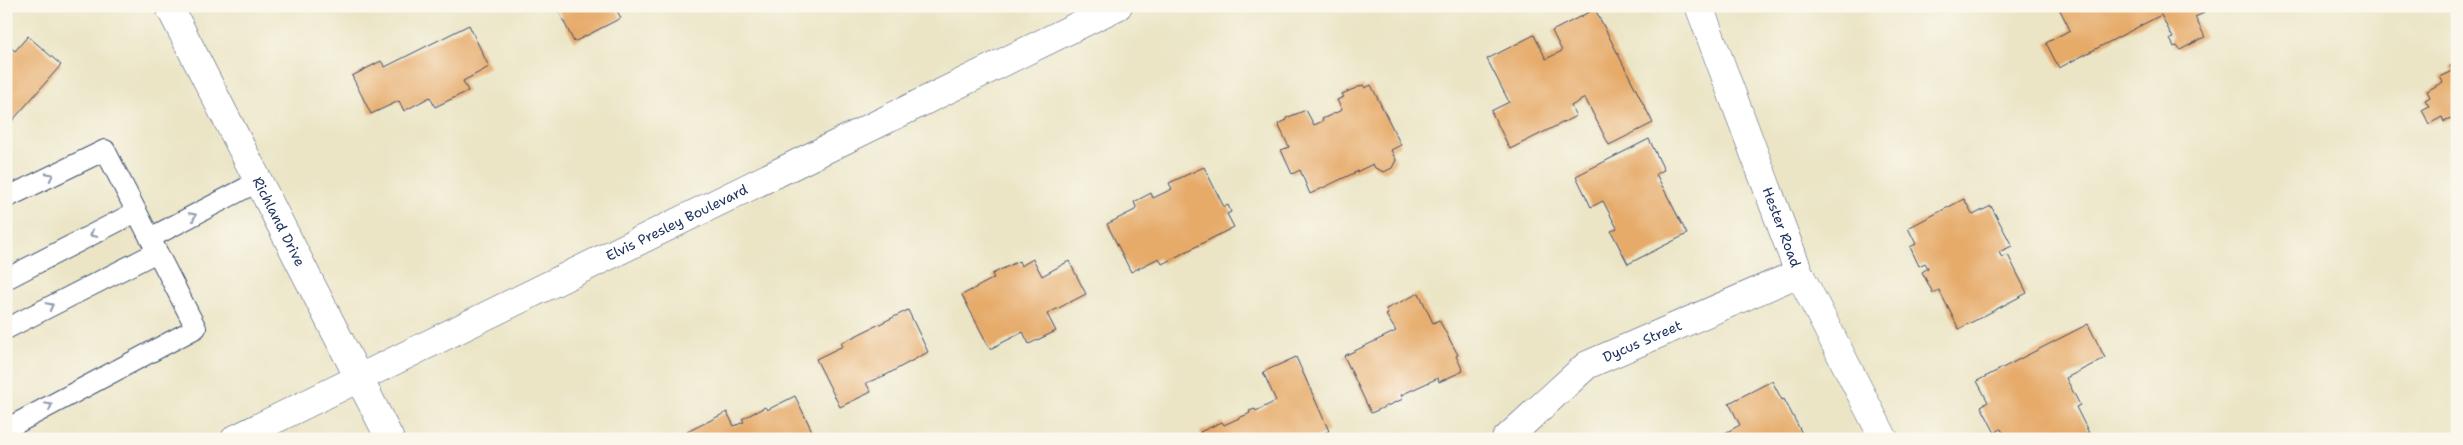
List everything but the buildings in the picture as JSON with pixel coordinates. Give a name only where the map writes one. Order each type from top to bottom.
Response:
[{"type":"street","name":"Richland Drive","points":[[169,6],[390,439]]},
{"type":"street","name":"Elvis Presley Boulevard","points":[[235,439],[1118,6]]},
{"type":"street","name":"Hester Road","points":[[1699,6],[1798,274],[1884,439]]},
{"type":"street","name":"Dycus Street","points":[[1506,439],[1587,365],[1798,274]]},
{"type":"lane","points":[[6,198],[105,150],[196,328],[6,429]]},
{"type":"lane","points":[[6,328],[153,245],[258,181]]},
{"type":"lane","points":[[6,279],[136,212]]}]
